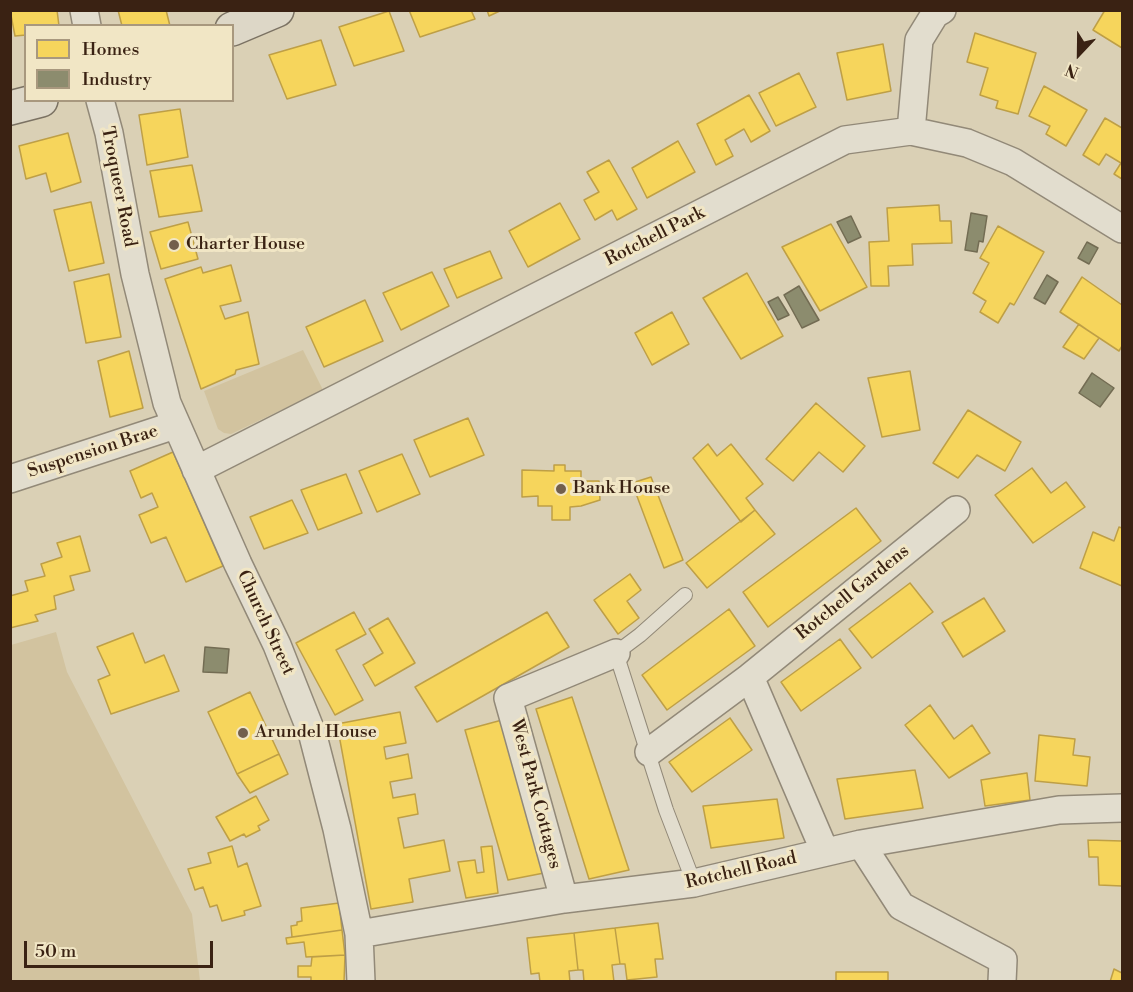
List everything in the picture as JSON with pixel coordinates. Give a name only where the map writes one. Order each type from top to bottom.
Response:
[{"type":"main road","points":[[234,28],[277,10]]},
{"type":"main road","points":[[10,108],[33,102]]},
{"type":"street","points":[[911,131],[919,40],[935,14],[942,10]]},
{"type":"street","name":"Troqueer Road","points":[[101,102],[109,133],[135,274]]},
{"type":"street","name":"Rotchell Park","points":[[196,470],[845,140],[911,131],[967,143],[1013,162],[1122,229]]},
{"type":"street","name":"Church Street","points":[[135,274],[167,403],[175,425],[277,645],[313,736],[337,829],[359,934],[361,981]]},
{"type":"street","name":"Suspension Brae","points":[[10,479],[175,425]]},
{"type":"street","name":"Rotchell Gardens","points":[[649,752],[750,677],[956,510]]},
{"type":"street","name":"West Park Cottages","points":[[564,899],[508,699],[616,653]]},
{"type":"street","points":[[750,677],[825,852]]},
{"type":"street","name":"Rotchell Road","points":[[359,934],[564,899],[694,883],[861,844],[1059,810],[1122,808]]},
{"type":"street","points":[[861,844],[901,906],[1003,960],[1002,981]]},
{"type":"lane","points":[[685,595],[616,653],[666,810],[694,883]]},
{"type":"shaded area","points":[[303,350],[323,390],[231,434],[218,429],[204,391]]},
{"type":"shaded area","points":[[56,632],[67,672],[192,914],[200,981],[11,981],[11,645]]},
{"type":"building: Homes","points":[[10,10],[57,10],[59,24],[24,24],[24,35],[15,36]]},
{"type":"building: Homes","points":[[118,10],[166,10],[170,24],[122,24]]},
{"type":"building: Homes","points":[[409,10],[471,10],[475,19],[420,37]]},
{"type":"building: Homes","points":[[487,10],[502,10],[489,16]]},
{"type":"building: Homes","points":[[1105,10],[1122,10],[1122,48],[1093,30]]},
{"type":"building: Homes","points":[[389,11],[404,51],[354,66],[339,27]]},
{"type":"building: Homes","points":[[975,33],[1036,53],[1018,114],[996,108],[998,101],[980,95],[988,68],[967,62]]},
{"type":"building: Homes","points":[[321,40],[336,85],[287,99],[269,55]]},
{"type":"building: Homes","points":[[883,44],[891,91],[847,100],[837,53]]},
{"type":"building: Homes","points":[[799,73],[816,107],[776,126],[759,93]]},
{"type":"building: Homes","points":[[1044,86],[1087,110],[1066,146],[1046,134],[1050,126],[1029,116]]},
{"type":"building: Homes","points":[[749,95],[770,131],[751,142],[744,129],[725,140],[733,156],[716,165],[697,124]]},
{"type":"building: Homes","points":[[180,109],[188,157],[147,165],[139,115]]},
{"type":"building: Homes","points":[[1105,118],[1122,128],[1122,179],[1114,174],[1121,163],[1106,154],[1099,165],[1083,155]]},
{"type":"building: Homes","points":[[68,133],[81,182],[51,192],[46,173],[26,179],[19,146]]},
{"type":"building: Homes","points":[[678,141],[695,172],[647,198],[632,168]]},
{"type":"building: Homes","points":[[609,160],[637,209],[617,220],[612,210],[595,220],[584,200],[599,192],[587,172]]},
{"type":"building: Homes","points":[[192,165],[202,211],[159,217],[150,171]]},
{"type":"building: Homes","points":[[91,202],[104,263],[69,271],[54,210]]},
{"type":"building: Homes","points":[[560,203],[580,239],[528,267],[509,231]]},
{"type":"building: Homes","points":[[939,205],[940,221],[951,221],[952,243],[912,244],[913,265],[888,266],[889,286],[871,286],[869,242],[889,241],[887,208]]},
{"type":"building: Homes","name":"Charter House","points":[[188,222],[198,259],[161,269],[150,232]]},
{"type":"building: Homes","points":[[831,224],[867,287],[820,311],[782,247]]},
{"type":"building: Homes","points":[[998,226],[1044,252],[1014,305],[1010,303],[998,323],[980,312],[986,301],[973,293],[989,263],[980,258]]},
{"type":"building: Homes","points":[[490,251],[502,278],[457,298],[444,269]]},
{"type":"building: Homes","points":[[231,265],[241,301],[220,306],[225,319],[248,312],[259,364],[236,370],[235,374],[201,389],[165,279],[201,267],[203,273]]},
{"type":"building: Homes","points":[[432,272],[449,306],[401,330],[383,293]]},
{"type":"building: Homes","points":[[747,273],[783,336],[741,359],[703,298]]},
{"type":"building: Homes","points":[[109,274],[121,337],[86,343],[74,282]]},
{"type":"building: Homes","points":[[1082,277],[1122,305],[1122,346],[1119,351],[1060,312]]},
{"type":"building: Homes","points":[[365,300],[383,341],[324,367],[306,327]]},
{"type":"building: Homes","points":[[672,312],[689,344],[652,365],[635,333]]},
{"type":"building: Homes","points":[[1079,324],[1099,338],[1084,359],[1063,347]]},
{"type":"building: Homes","points":[[129,351],[143,408],[110,417],[98,361]]},
{"type":"building: Homes","points":[[910,371],[920,430],[882,437],[868,378]]},
{"type":"building: Homes","points":[[816,403],[865,446],[843,472],[819,452],[793,481],[766,459]]},
{"type":"building: Homes","points":[[968,410],[1021,442],[1005,471],[977,455],[958,478],[933,463]]},
{"type":"building: Homes","points":[[468,418],[484,455],[430,477],[414,440]]},
{"type":"building: Homes","points":[[708,444],[717,456],[731,444],[763,484],[746,498],[755,510],[741,522],[693,458]]},
{"type":"building: Homes","points":[[173,452],[223,566],[186,582],[166,537],[151,543],[139,515],[158,507],[152,493],[141,498],[130,471]]},
{"type":"building: Homes","points":[[402,454],[420,494],[377,512],[359,471]]},
{"type":"building: Homes","name":"Bank House","points":[[554,465],[565,465],[565,471],[581,471],[581,481],[599,481],[600,500],[570,507],[570,520],[552,520],[552,506],[538,506],[538,496],[522,497],[522,470],[554,471]]},
{"type":"building: Homes","points":[[1032,468],[1051,493],[1066,482],[1085,507],[1033,543],[995,495]]},
{"type":"building: Homes","points":[[346,474],[362,513],[318,530],[301,490]]},
{"type":"building: Homes","points":[[651,477],[683,560],[664,568],[632,483]]},
{"type":"building: Homes","points":[[292,500],[308,533],[264,549],[250,517]]},
{"type":"building: Homes","points":[[856,508],[881,541],[768,627],[743,592]]},
{"type":"building: Homes","points":[[755,510],[775,534],[707,588],[686,563]]},
{"type":"building: Homes","points":[[1119,527],[1122,528],[1122,586],[1080,568],[1093,532],[1114,541]]},
{"type":"building: Homes","points":[[80,536],[90,571],[70,576],[74,590],[54,596],[56,609],[35,615],[38,621],[10,628],[10,596],[28,591],[25,581],[45,576],[41,564],[62,557],[57,543]]},
{"type":"building: Homes","points":[[630,574],[641,590],[627,601],[639,618],[618,634],[594,600]]},
{"type":"building: Homes","points":[[910,583],[933,612],[872,658],[849,629]]},
{"type":"building: Homes","points":[[984,598],[1005,631],[963,657],[942,623]]},
{"type":"building: Homes","points":[[729,609],[755,646],[667,710],[642,675]]},
{"type":"building: Homes","points":[[354,612],[366,634],[336,650],[363,700],[335,715],[296,643]]},
{"type":"building: Homes","points":[[547,612],[569,647],[437,722],[415,687]]},
{"type":"building: Homes","points":[[388,618],[415,663],[375,686],[363,665],[383,653],[369,629]]},
{"type":"building: Homes","points":[[133,633],[145,663],[164,655],[179,691],[111,714],[98,680],[110,675],[97,647]]},
{"type":"building: Homes","points":[[840,639],[861,668],[801,711],[781,682]]},
{"type":"building: Homes","name":"Arundel House","points":[[250,692],[279,754],[237,774],[208,712]]},
{"type":"building: Homes","points":[[572,697],[629,870],[589,879],[536,709]]},
{"type":"building: Homes","points":[[930,705],[954,739],[972,725],[990,753],[949,778],[905,725]]},
{"type":"building: Homes","points":[[400,712],[406,743],[384,747],[386,759],[408,754],[412,778],[390,782],[393,798],[415,794],[418,814],[398,818],[404,848],[444,840],[450,871],[409,879],[413,902],[371,909],[337,724]]},
{"type":"building: Homes","points":[[730,718],[752,750],[692,792],[669,762]]},
{"type":"building: Homes","points":[[502,720],[544,873],[508,880],[465,730]]},
{"type":"building: Homes","points":[[1039,735],[1075,739],[1073,755],[1090,757],[1087,786],[1035,781]]},
{"type":"building: Homes","points":[[279,754],[288,774],[250,793],[237,774]]},
{"type":"building: Homes","points":[[915,770],[923,808],[845,819],[837,779]]},
{"type":"building: Homes","points":[[1027,773],[1030,800],[985,806],[981,780]]},
{"type":"building: Homes","points":[[256,796],[269,820],[258,826],[260,830],[230,841],[216,817]]},
{"type":"building: Homes","points":[[777,799],[784,838],[711,848],[703,806]]},
{"type":"building: Homes","points":[[1088,840],[1122,841],[1122,886],[1099,885],[1098,857],[1089,857]]},
{"type":"building: Homes","points":[[232,846],[238,867],[247,863],[261,906],[244,911],[245,915],[222,921],[217,905],[210,907],[203,887],[195,890],[188,869],[211,863],[208,853]]},
{"type":"building: Homes","points":[[492,846],[498,893],[466,898],[458,862],[475,860],[477,873],[484,872],[481,847]]},
{"type":"building: Homes","points":[[339,903],[342,930],[292,937],[291,926],[302,921],[301,908]]},
{"type":"building: Homes","points":[[658,923],[663,959],[655,959],[657,977],[627,980],[625,964],[620,964],[615,928]]},
{"type":"building: Homes","points":[[615,928],[620,964],[612,965],[614,982],[584,982],[583,970],[578,970],[574,933]]},
{"type":"building: Homes","points":[[342,930],[345,955],[306,957],[304,942],[287,944],[286,938]]},
{"type":"building: Homes","points":[[574,933],[578,970],[569,971],[570,982],[540,982],[539,973],[531,974],[527,938]]},
{"type":"building: Homes","points":[[345,955],[344,982],[311,982],[311,977],[298,977],[298,966],[311,966],[312,957]]},
{"type":"building: Homes","points":[[1114,969],[1122,973],[1122,982],[1110,982]]},
{"type":"building: Homes","points":[[836,972],[888,972],[888,982],[836,982]]},
{"type":"building: Industry","points":[[971,213],[987,216],[983,242],[979,241],[977,252],[965,250]]},
{"type":"building: Industry","points":[[851,216],[861,237],[848,243],[837,222]]},
{"type":"building: Industry","points":[[1087,242],[1098,248],[1089,264],[1078,258]]},
{"type":"building: Industry","points":[[1047,275],[1058,282],[1045,304],[1034,298]]},
{"type":"building: Industry","points":[[799,286],[819,320],[802,328],[784,295]]},
{"type":"building: Industry","points":[[778,297],[789,315],[778,320],[768,302]]},
{"type":"building: Industry","points":[[1092,373],[1114,388],[1100,407],[1079,393]]},
{"type":"building: Industry","points":[[205,647],[229,649],[227,673],[203,672]]},
{"type":"place","name":"Charter House","points":[[174,245]]},
{"type":"place","name":"Bank House","points":[[561,489]]},
{"type":"place","name":"Arundel House","points":[[243,733]]}]
